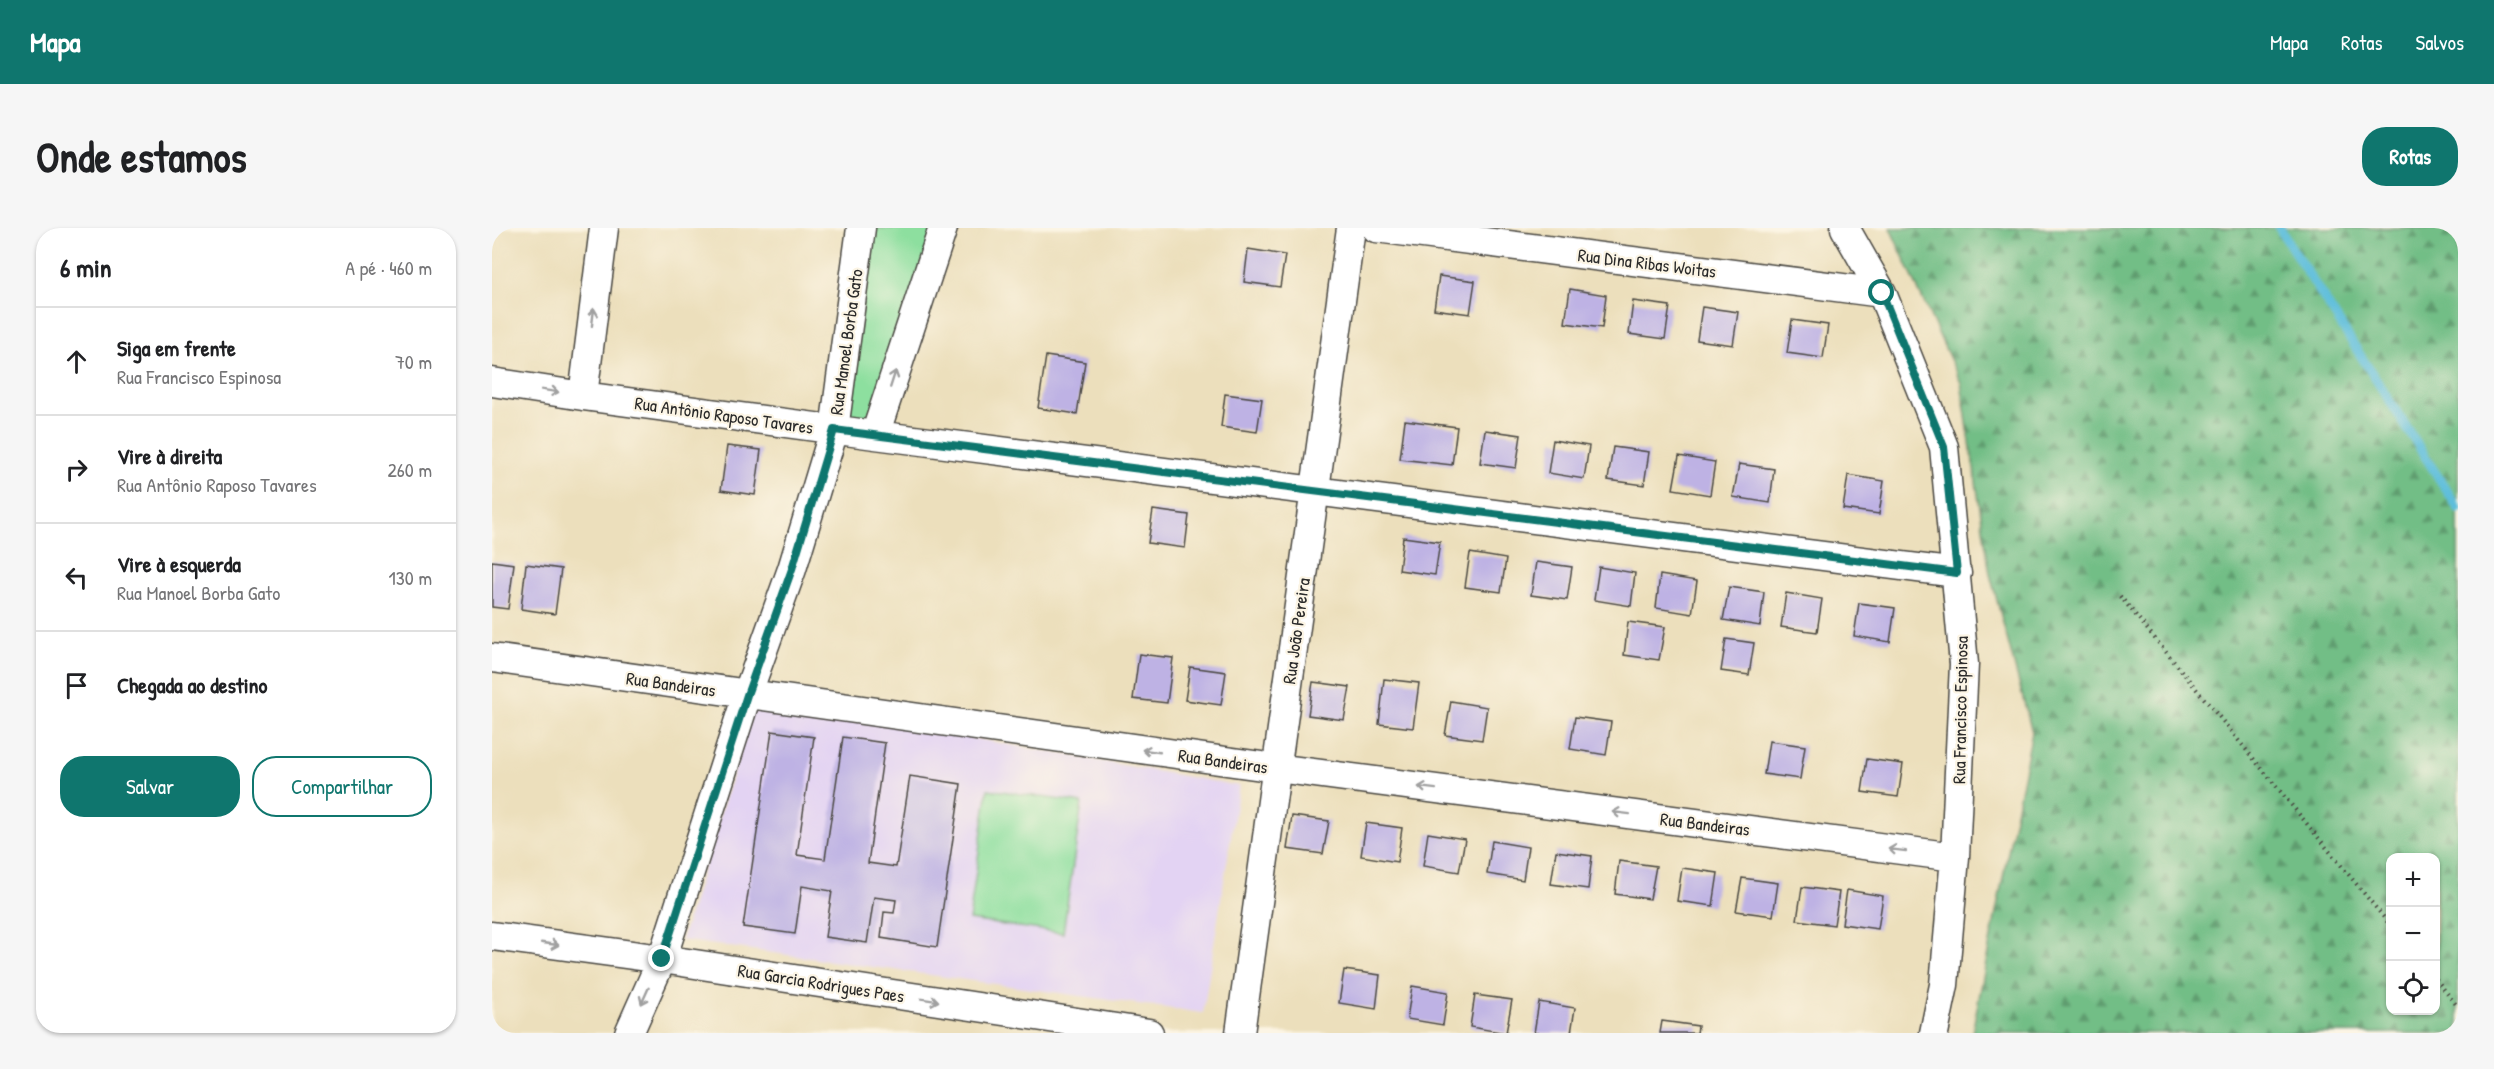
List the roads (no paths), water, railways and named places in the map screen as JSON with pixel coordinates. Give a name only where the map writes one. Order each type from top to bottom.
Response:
[{"type":"street","points":[[583,396],[604,228]]},
{"type":"street","name":"Rua Manoel Borba Gato","points":[[629,1033],[662,959],[747,695],[792,569],[834,430],[861,228]]},
{"type":"street","points":[[875,435],[943,228]]},
{"type":"street","name":"Rua João Pereira","points":[[1240,1033],[1351,228]]},
{"type":"street","name":"Rua Dina Ribas Woitas","points":[[1376,228],[1882,293]]},
{"type":"street","name":"Rua Francisco Espinosa","points":[[1845,228],[1882,293],[1944,447],[1964,664],[1955,857],[1944,985],[1934,1033]]},
{"type":"street","name":"Rua Antônio Raposo Tavares","points":[[492,382],[834,430],[1957,573]]},
{"type":"street","name":"Rua Bandeiras","points":[[492,658],[1276,768],[1955,857]]},
{"type":"street","name":"Rua Garcia Rodrigues Paes","points":[[492,936],[662,959],[1149,1033]]},
{"type":"waterway","points":[[2279,228],[2458,508]]}]
